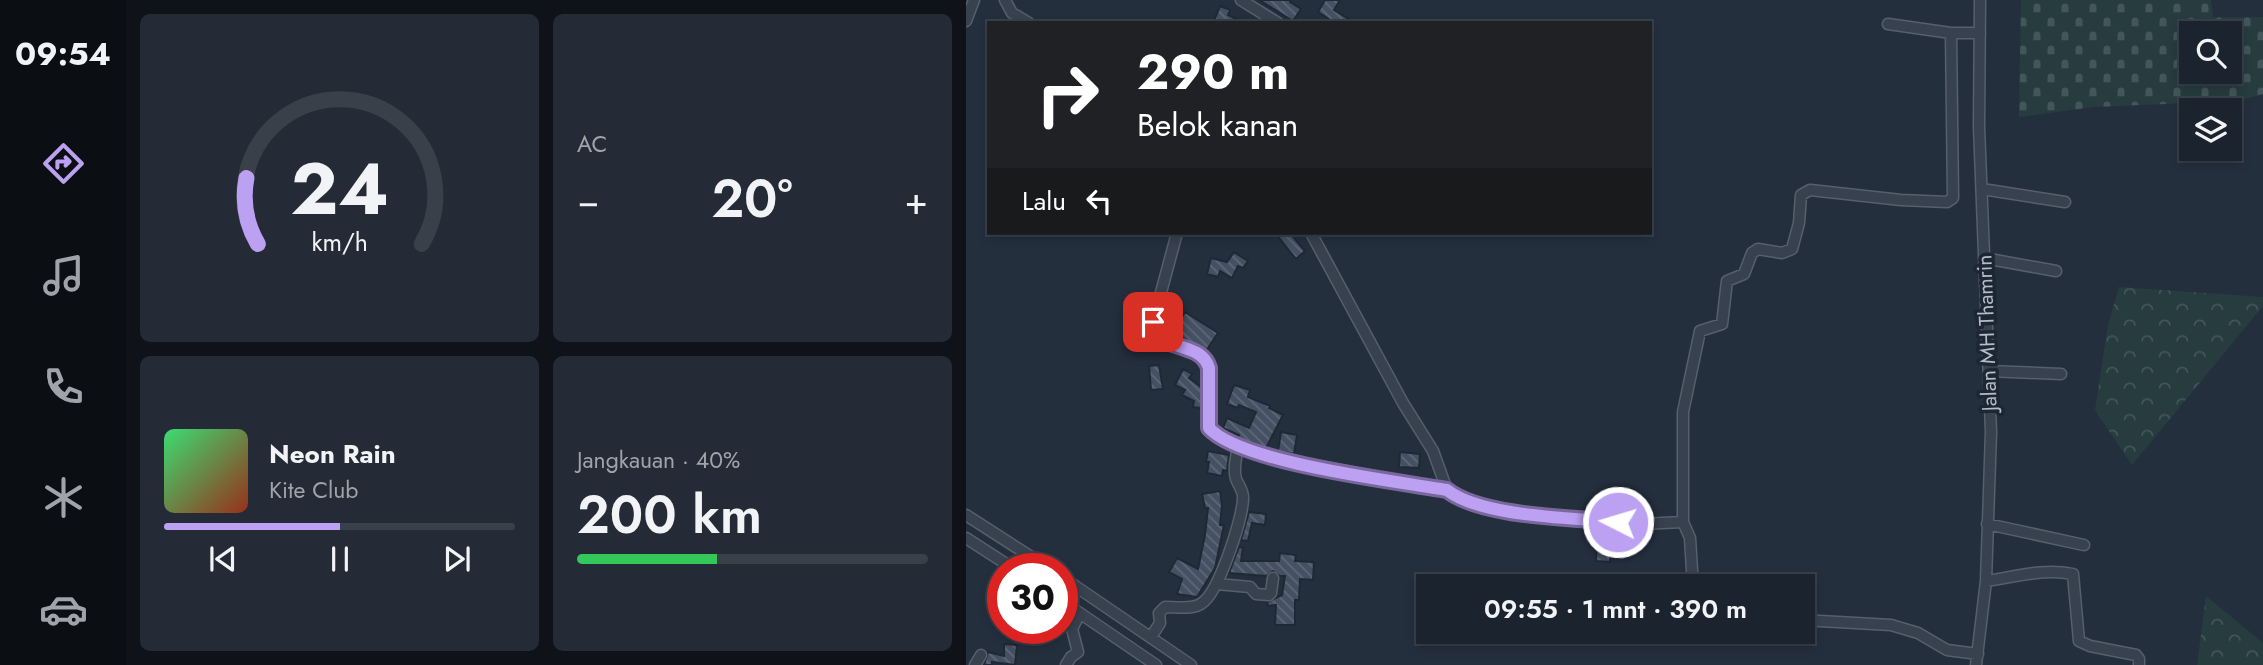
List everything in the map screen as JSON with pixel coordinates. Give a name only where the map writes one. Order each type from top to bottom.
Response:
[{"type":"street","points":[[966,21],[974,0]]},
{"type":"street","points":[[1005,0],[1012,13],[1026,21]]},
{"type":"street","points":[[1241,0],[1275,21]]},
{"type":"street","name":"Jalan MH Thamrin","points":[[1977,660],[1986,581],[1991,432],[1982,189],[1979,0]]},
{"type":"street","points":[[1888,24],[1951,33],[1980,33]]},
{"type":"street","points":[[1692,574],[1690,538],[1683,522],[1683,412],[1698,349],[1698,335],[1700,331],[1722,324],[1727,281],[1744,274],[1752,253],[1758,249],[1782,253],[1792,248],[1799,223],[1801,195],[1805,191],[1901,200],[1947,202],[1953,198],[1951,33]]},
{"type":"street","points":[[1982,189],[2065,202]]},
{"type":"street","points":[[1176,235],[1153,322],[1157,333],[1165,339],[1198,352],[1207,359],[1209,428],[1216,435],[1238,447],[1303,464],[1447,490],[1463,500],[1521,514],[1642,524],[1683,522]]},
{"type":"street","points":[[1312,235],[1403,402],[1433,451],[1447,490]]},
{"type":"street","points":[[1984,258],[2056,271]]},
{"type":"street","points":[[1989,371],[2061,374]]},
{"type":"street","points":[[1151,637],[1160,623],[1159,613],[1165,607],[1196,606],[1203,603],[1217,584],[1236,532],[1244,497],[1234,470],[1238,447]]},
{"type":"street","points":[[966,514],[1026,553]]},
{"type":"street","points":[[1987,524],[2084,545]]},
{"type":"street","points":[[966,538],[989,553]]},
{"type":"street","points":[[1986,581],[2031,572],[2073,574],[2079,642],[2136,655],[2139,665]]},
{"type":"street","points":[[1217,584],[1250,587],[1256,594],[1269,595],[1273,578]]},
{"type":"street","points":[[1078,588],[1189,664]]},
{"type":"street","points":[[1066,665],[1078,652],[1072,629],[1080,613],[1156,665]]},
{"type":"street","points":[[1815,621],[1891,625],[1918,633],[1947,650],[1977,660]]},
{"type":"green space","points":[[2021,0],[2211,0],[2213,17],[2263,17],[2263,94],[2242,100],[2179,98],[2179,103],[2094,107],[2019,117]]},
{"type":"green space","points":[[2119,287],[2263,297],[2263,306],[2132,465],[2095,410],[2108,325]]},
{"type":"green space","points":[[2206,596],[2263,643],[2263,665],[2197,665]]},
{"type":"building","points":[[1259,0],[1291,0],[1290,2],[1301,9],[1293,21]]},
{"type":"building","points":[[1325,0],[1340,0],[1334,10],[1352,21],[1332,21],[1318,12]]},
{"type":"building","points":[[1220,6],[1230,10],[1228,15],[1241,21],[1214,21]]},
{"type":"building","points":[[1277,235],[1292,235],[1305,251],[1296,259]]},
{"type":"building","points":[[1234,252],[1248,261],[1243,268],[1238,266],[1232,278],[1220,271],[1218,277],[1207,274],[1211,258],[1227,262]]},
{"type":"building","points":[[1185,312],[1218,333],[1206,351],[1173,332]]},
{"type":"building","points":[[1159,365],[1163,389],[1151,390],[1149,366]]},
{"type":"building","points":[[1183,369],[1192,374],[1189,378],[1201,387],[1201,408],[1193,407],[1194,401],[1182,395],[1185,390],[1175,385]]},
{"type":"building","points":[[1234,385],[1250,390],[1248,397],[1283,415],[1266,448],[1237,439],[1239,435],[1223,428],[1227,418],[1249,428],[1256,412],[1239,405],[1238,408],[1227,404]]},
{"type":"building","points":[[1281,432],[1297,435],[1294,454],[1278,451]]},
{"type":"building","points":[[1208,451],[1229,455],[1227,471],[1223,470],[1222,476],[1207,473]]},
{"type":"building","points":[[1400,452],[1420,454],[1419,468],[1399,467]]},
{"type":"building","points":[[1220,491],[1220,525],[1224,525],[1215,568],[1197,597],[1177,594],[1182,579],[1169,572],[1177,558],[1198,569],[1208,508],[1205,508],[1202,494]]},
{"type":"building","points":[[1249,512],[1266,514],[1265,525],[1252,523],[1248,541],[1241,540]]},
{"type":"building","points":[[1597,540],[1611,541],[1610,562],[1596,561]]},
{"type":"building","points":[[1239,547],[1243,548],[1241,561],[1279,561],[1280,553],[1296,555],[1295,561],[1314,562],[1313,580],[1300,579],[1299,600],[1295,600],[1295,625],[1275,625],[1276,605],[1268,606],[1267,602],[1282,595],[1285,576],[1273,571],[1266,576],[1229,573]]},
{"type":"building","points":[[1004,644],[1017,645],[1015,665],[992,662],[992,665],[984,665],[988,652],[1004,656]]},
{"type":"route","points":[[1153,322],[1157,333],[1165,339],[1198,352],[1207,359],[1209,428],[1238,447],[1303,464],[1447,490],[1463,500],[1521,514],[1618,522]]}]
